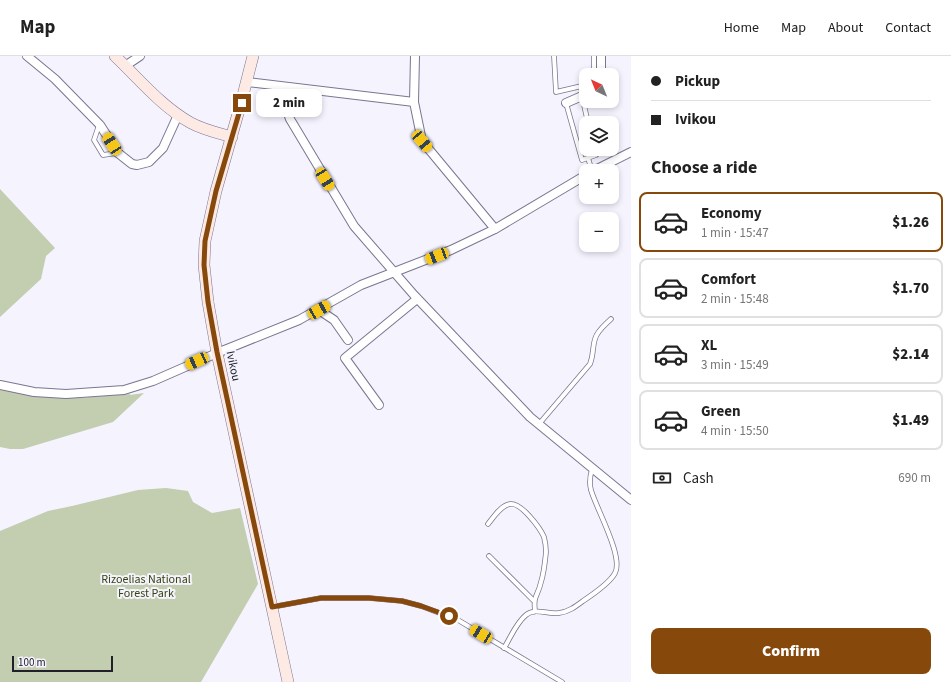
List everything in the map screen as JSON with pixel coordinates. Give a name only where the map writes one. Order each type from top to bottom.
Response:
[{"type":"street","points":[[27,56],[55,79],[100,125],[118,153],[132,164],[137,165],[149,162],[163,148],[178,114]]},
{"type":"street","points":[[115,56],[162,102],[178,114],[191,123],[207,130],[232,137]]},
{"type":"street","points":[[125,66],[140,56]]},
{"type":"street","name":"Ivikou","points":[[253,56],[216,191],[205,241],[205,273],[208,302],[217,352],[288,682]]},
{"type":"street","points":[[415,56],[414,102],[422,141],[495,229]]},
{"type":"street","points":[[601,56],[601,68]]},
{"type":"street","points":[[247,82],[414,102]]},
{"type":"street","points":[[278,86],[290,119],[354,226],[417,299],[538,424],[631,500]]},
{"type":"street","points":[[566,103],[579,97]]},
{"type":"street","points":[[607,164],[631,152]]},
{"type":"street","points":[[0,385],[34,392],[66,394],[124,390],[152,381],[217,352],[299,320],[361,285],[451,250],[495,229],[579,179]]},
{"type":"street","points":[[379,405],[345,358],[417,299]]},
{"type":"street","points":[[319,310],[334,320],[348,340]]},
{"type":"lane","points":[[554,56],[556,92],[579,87]]},
{"type":"lane","points":[[594,56],[594,68]]},
{"type":"lane","points":[[566,103],[582,160],[596,156]]},
{"type":"lane","points":[[100,125],[94,140],[103,155],[118,153]]},
{"type":"lane","points":[[588,158],[590,164]]},
{"type":"lane","points":[[538,424],[590,364],[594,356],[595,338],[611,319]]},
{"type":"lane","points":[[504,648],[520,621],[526,614],[535,611],[558,614],[568,611],[587,599],[610,580],[616,571],[617,565],[613,548],[591,490],[590,477],[592,468]]},
{"type":"lane","points":[[488,524],[504,506],[512,503],[529,516],[539,528],[544,539],[546,551],[541,583],[533,600]]},
{"type":"lane","points":[[489,556],[533,600],[535,611]]},
{"type":"lane","points":[[272,607],[321,598],[369,598],[402,601],[421,606],[458,620],[562,682]]},
{"type":"green space","points":[[0,189],[55,248],[46,256],[41,279],[0,317]]},
{"type":"green space","points":[[0,388],[66,398],[144,393],[113,422],[23,449],[10,449],[0,447]]},
{"type":"green space","name":"Rizoelias National Forest Park","points":[[166,488],[188,491],[193,502],[212,513],[240,508],[258,584],[201,682],[0,682],[0,531],[48,511],[138,490]]},
{"type":"route","points":[[242,103],[216,191],[205,241],[204,265],[208,302],[217,352],[272,607],[321,598],[369,598],[402,601],[449,616]]}]
